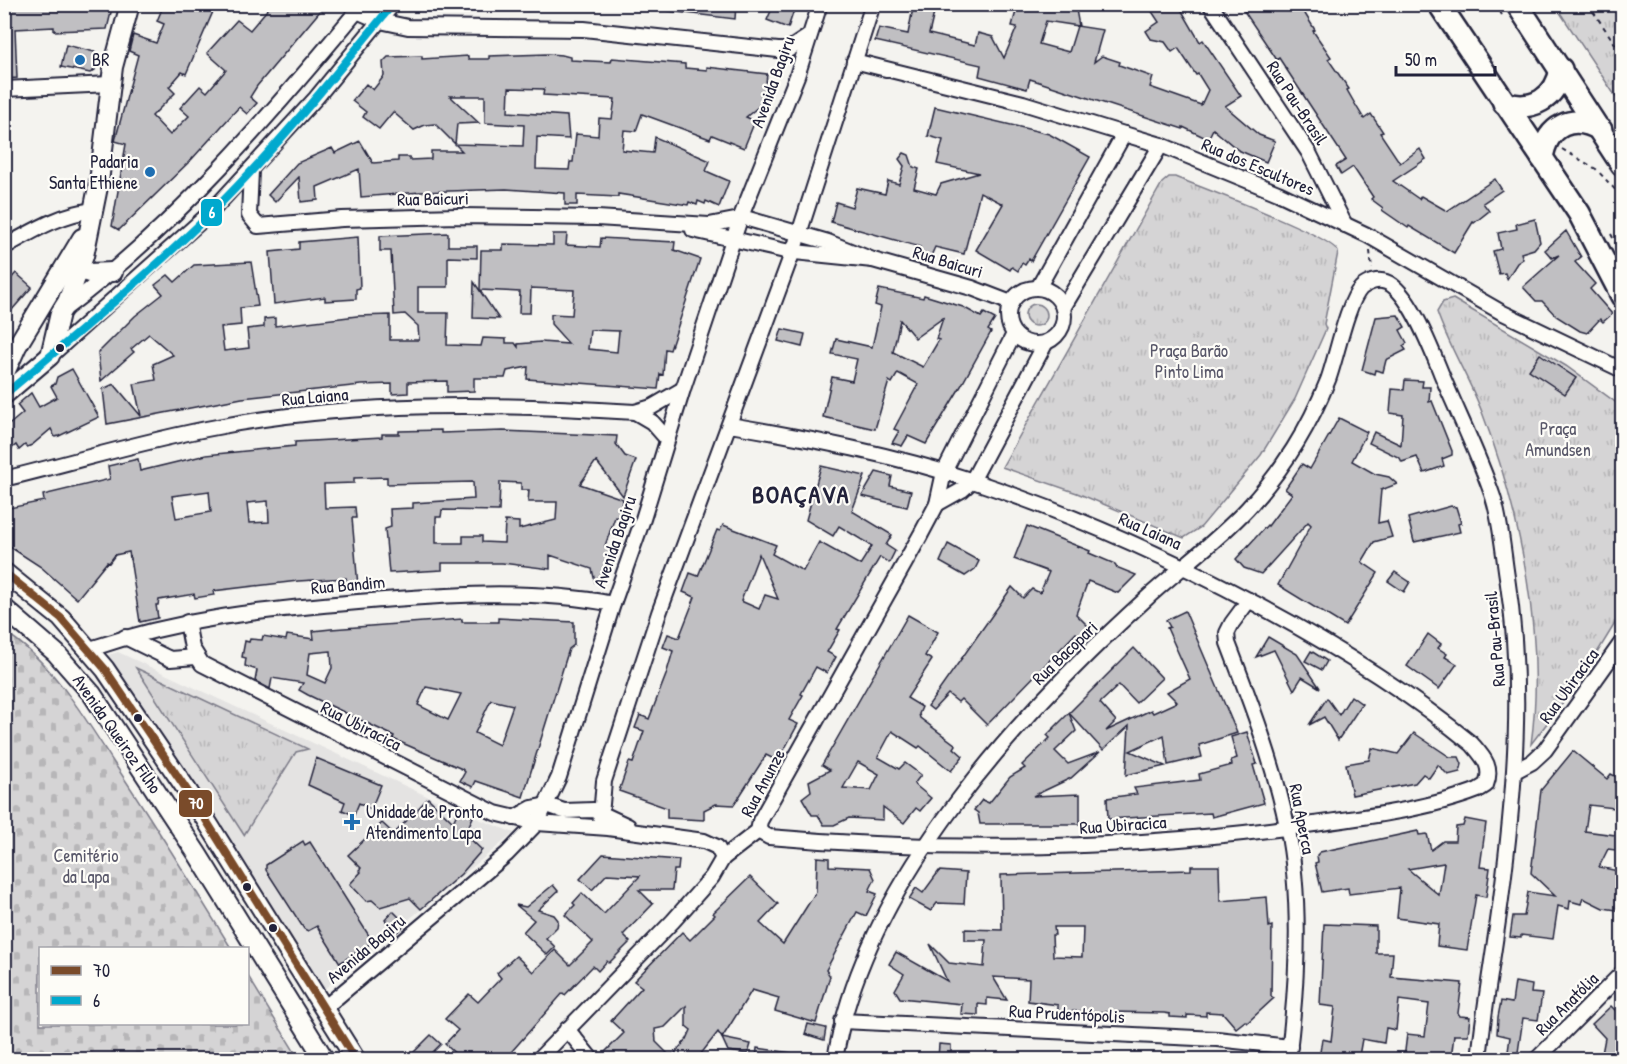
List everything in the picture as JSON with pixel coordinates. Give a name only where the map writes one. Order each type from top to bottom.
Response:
[{"type":"highway","points":[[1439,4],[1579,213],[1623,296]]},
{"type":"highway","points":[[1517,4],[1623,165]]},
{"type":"highway","points":[[1504,103],[1526,107],[1538,104],[1554,90],[1561,69]]},
{"type":"highway","points":[[1542,158],[1546,141],[1560,127],[1584,122],[1601,130]]},
{"type":"main road","points":[[11,352],[60,313],[67,302],[80,268],[92,218],[110,84],[130,4]]},
{"type":"main road","points":[[4,375],[11,352],[92,218]]},
{"type":"main road","points":[[80,268],[88,273],[113,272]]},
{"type":"main road","points":[[4,395],[50,356],[60,313]]},
{"type":"main road","name":"Avenida Queiroz Filho","points":[[4,572],[62,618],[90,649],[189,793],[356,1059]]},
{"type":"main road","name":"Avenida Queiroz Filho","points":[[4,608],[56,652],[92,694],[198,855],[326,1059]]},
{"type":"street","points":[[50,356],[170,252],[251,171],[342,68],[393,4]]},
{"type":"street","name":"Avenida Bagiru","points":[[323,1008],[507,854],[537,823],[547,805],[559,777],[613,604],[644,519],[682,388],[740,219],[798,73],[820,4]]},
{"type":"street","points":[[600,820],[604,781],[658,613],[730,425],[799,233],[873,4]]},
{"type":"street","name":"Rua Pau-Brasil","points":[[1210,4],[1309,153],[1345,225]]},
{"type":"street","points":[[60,313],[113,272],[232,156],[360,8],[380,21],[426,28],[604,30],[778,50],[796,46],[809,36]]},
{"type":"street","points":[[340,33],[345,45],[357,49]]},
{"type":"street","points":[[778,50],[788,56],[798,73]]},
{"type":"street","points":[[323,53],[336,56],[342,68]]},
{"type":"street","name":"Rua dos Escultores","points":[[854,61],[1023,103],[1124,134],[1161,146],[1278,193],[1367,235],[1501,312],[1623,370]]},
{"type":"street","points":[[4,89],[110,84]]},
{"type":"street","points":[[1038,288],[1124,134]]},
{"type":"street","points":[[1063,308],[1161,146]]},
{"type":"street","name":"Rua Baicuri","points":[[251,171],[249,215],[258,226],[342,219],[458,216],[597,218],[668,224],[718,224],[740,219],[799,233],[873,260],[972,288],[1011,303]]},
{"type":"street","points":[[4,248],[47,223],[74,212],[92,218]]},
{"type":"street","name":"Rua Baicuri","points":[[668,224],[733,241],[792,252],[873,260]]},
{"type":"street","points":[[152,235],[153,245],[159,250],[170,252]]},
{"type":"street","points":[[137,249],[143,249],[152,255],[153,267]]},
{"type":"street","name":"Rua Pau-Brasil","points":[[1374,281],[1388,282],[1399,290],[1426,337],[1494,500],[1515,631],[1518,706],[1515,771],[1502,897],[1479,1059]]},
{"type":"street","name":"Rua Bacopari","points":[[835,1059],[842,1021],[864,957],[901,885],[926,847],[999,750],[1031,712],[1146,599],[1207,549],[1280,473],[1302,439],[1328,379],[1354,299],[1362,287],[1374,281]]},
{"type":"street","points":[[937,504],[962,490],[972,481],[1045,344],[1061,330],[1064,319],[1063,308],[1058,298],[1049,291],[1038,288],[1028,289],[1018,294],[1011,303],[1008,313],[1009,324],[1014,334],[1034,345],[1045,344]]},
{"type":"street","points":[[944,472],[1014,334]]},
{"type":"street","name":"Rua Laiana","points":[[4,479],[127,446],[261,420],[394,408],[458,406],[635,412],[652,407],[682,388]]},
{"type":"street","points":[[635,412],[652,422],[667,439]]},
{"type":"street","name":"Rua Laiana","points":[[730,425],[839,446],[944,472],[1054,509],[1185,566],[1303,629],[1380,676],[1463,737],[1484,758],[1490,772],[1486,785]]},
{"type":"street","name":"Rua Anunze","points":[[538,1059],[704,887],[723,858],[758,831],[759,825],[937,504],[944,472]]},
{"type":"street","name":"Rua Bandim","points":[[90,649],[125,637],[187,622],[292,607],[426,597],[561,596],[613,604]]},
{"type":"street","name":"Rua Aperca","points":[[1249,600],[1227,633],[1228,643],[1262,731],[1288,828],[1296,944],[1289,1053]]},
{"type":"street","points":[[125,637],[170,659],[196,657],[187,622]]},
{"type":"street","name":"Rua Ubiracica","points":[[1515,771],[1532,762],[1545,750],[1623,642]]},
{"type":"street","name":"Rua Ubiracica","points":[[196,657],[213,670],[479,807],[537,823],[600,820],[642,832],[713,844],[723,858]]},
{"type":"street","name":"Rua Ubiracica","points":[[758,831],[769,837],[926,847],[1102,845],[1288,828],[1411,807],[1473,792],[1486,785]]},
{"type":"street","points":[[514,818],[532,808],[547,805]]},
{"type":"street","name":"Rua Ubiracica","points":[[547,805],[564,812],[594,810],[600,820]]},
{"type":"street","name":"Rua Anatólia","points":[[1536,1059],[1623,973]]},
{"type":"street","name":"Rua Prudentópolis","points":[[842,1021],[1217,1039],[1289,1053]]},
{"type":"street","points":[[567,1029],[592,1059]]},
{"type":"path","points":[[1588,4],[1623,54]]},
{"type":"path","points":[[1367,235],[1374,281]]},
{"type":"shaded area","name":"Unidade de Pronto Atendimento Lapa","points":[[118,652],[461,812],[514,833],[324,989],[169,749],[102,657]]},
{"type":"green space","points":[[1555,5],[1622,5],[1622,106]]},
{"type":"green space","name":"Praça Barão Pinto Lima","points":[[1169,177],[1175,177],[1291,224],[1331,245],[1338,252],[1324,324],[1326,329],[1295,399],[1261,455],[1201,527],[1184,538],[1077,493],[1002,467],[1162,183]]},
{"type":"green space","name":"Praça Amundsen","points":[[1453,299],[1566,366],[1622,407],[1622,612],[1581,679],[1531,744],[1535,703],[1535,661],[1526,575],[1508,491],[1496,450],[1477,399],[1437,312],[1443,302]]},
{"type":"green space","points":[[1036,304],[1044,307],[1047,315],[1044,323],[1036,326],[1028,323],[1025,315],[1028,307]]},
{"type":"green space","name":"Cemitério da Lapa","points":[[4,631],[38,658],[66,691],[159,832],[230,947],[39,947],[39,1025],[249,1025],[249,978],[299,1059],[5,1059]]},
{"type":"green space","points":[[136,668],[308,749],[296,752],[244,835]]},
{"type":"building","points":[[4,4],[113,4],[107,29],[54,31],[54,27],[15,29],[17,78],[4,79]]},
{"type":"building","points":[[164,4],[209,4],[215,7],[186,74],[182,72],[169,87],[175,93],[152,116],[170,135],[189,116],[180,108],[200,86],[207,92],[226,70],[207,53],[237,20],[250,30],[272,4],[326,4],[257,86],[250,97],[257,103],[247,114],[239,107],[192,159],[119,230],[112,226],[126,144],[115,141],[138,55],[129,51],[133,35],[156,43],[164,24],[157,21]]},
{"type":"building","points":[[669,4],[736,4],[735,19],[669,11]]},
{"type":"building","points":[[774,4],[796,4],[788,28],[767,20]]},
{"type":"building","points":[[1018,4],[1075,4],[1079,26],[1046,21],[1039,44],[1069,52],[1077,26],[1103,30],[1094,62],[1102,56],[1120,62],[1119,65],[1153,77],[1150,87],[1201,105],[1208,90],[1198,74],[1196,75],[1178,48],[1172,52],[1165,42],[1151,39],[1146,31],[1159,22],[1147,4],[1178,4],[1200,42],[1203,40],[1241,96],[1225,106],[1259,135],[1275,141],[1266,162],[1238,150],[1213,129],[1208,139],[1183,127],[1183,129],[1030,79],[1027,89],[979,76],[981,65],[875,41],[879,28],[908,34],[913,8],[934,13],[929,34],[975,45],[978,33],[993,37],[1004,58],[1017,27],[1012,26]]},
{"type":"building","points":[[1254,4],[1299,4],[1315,30],[1313,31],[1331,57],[1328,59],[1349,89],[1347,90],[1364,119],[1371,114],[1383,132],[1380,133],[1400,163],[1420,149],[1426,159],[1393,181],[1419,199],[1421,196],[1447,211],[1495,179],[1502,190],[1483,203],[1489,211],[1473,222],[1454,253],[1409,226],[1408,228],[1382,210],[1383,208],[1371,199],[1373,197],[1353,167],[1341,175],[1336,166],[1346,160],[1279,58],[1277,60],[1244,11]]},
{"type":"building","name":"BR","points":[[66,45],[99,53],[95,70],[90,73],[61,67]]},
{"type":"building","points":[[548,54],[570,57],[570,60],[611,62],[612,58],[685,64],[685,68],[707,70],[707,67],[767,74],[764,102],[746,117],[755,121],[744,148],[712,135],[710,139],[642,114],[636,131],[624,130],[622,150],[653,153],[655,137],[710,161],[706,171],[729,181],[719,207],[706,201],[705,204],[698,201],[697,205],[689,202],[688,205],[618,194],[618,197],[577,195],[577,205],[565,205],[565,193],[506,189],[361,197],[359,169],[317,187],[318,200],[301,202],[299,177],[275,202],[268,195],[297,163],[332,148],[335,153],[360,141],[373,163],[398,161],[398,157],[410,157],[410,160],[431,159],[431,151],[462,151],[455,144],[435,124],[414,130],[393,112],[379,129],[363,117],[366,112],[352,101],[366,84],[373,90],[384,76],[383,62],[388,57],[422,56],[422,59],[468,56],[468,59],[489,59],[489,56]],"holes":[[[509,88],[544,89],[543,95],[615,99],[612,119],[599,118],[598,136],[576,134],[573,162],[570,162],[569,170],[536,169],[537,137],[569,139],[567,116],[508,112]],[[450,96],[485,96],[485,123],[524,125],[523,146],[455,144],[457,124],[479,123]]]},
{"type":"building","points":[[935,107],[1049,134],[1090,157],[1031,261],[1029,259],[1025,265],[1022,263],[1018,271],[1012,267],[1010,270],[976,250],[1003,204],[980,192],[964,254],[935,247],[930,258],[918,255],[920,247],[831,222],[836,202],[852,207],[857,188],[885,194],[888,181],[899,184],[904,166],[899,159],[904,153],[909,155],[913,167],[919,169],[914,188],[936,194],[941,184],[979,173],[937,164],[943,140],[928,136]]},
{"type":"building","points":[[1535,219],[1540,242],[1534,249],[1521,253],[1523,259],[1517,263],[1507,279],[1505,273],[1499,274],[1493,251],[1501,249],[1498,233],[1517,229],[1516,224]]},
{"type":"building","points":[[1566,231],[1581,257],[1575,262],[1595,284],[1590,289],[1612,314],[1603,322],[1600,319],[1587,333],[1556,316],[1542,301],[1536,301],[1523,287],[1559,255],[1552,258],[1545,250]]},
{"type":"building","points":[[448,233],[448,246],[477,246],[477,258],[448,257],[448,287],[418,287],[418,313],[448,313],[447,345],[481,346],[483,338],[506,339],[506,343],[515,343],[518,347],[518,344],[541,342],[569,344],[551,324],[551,314],[572,315],[574,290],[531,288],[530,313],[519,313],[520,292],[480,290],[481,250],[503,250],[503,244],[553,245],[553,234],[567,234],[566,245],[600,247],[601,238],[675,242],[674,250],[700,259],[670,350],[665,349],[663,375],[660,374],[658,389],[527,379],[528,367],[507,371],[505,378],[474,378],[474,391],[447,392],[447,381],[408,382],[408,393],[392,394],[392,384],[361,385],[242,398],[107,424],[103,389],[114,384],[141,416],[134,384],[156,380],[153,364],[173,355],[149,334],[131,349],[134,352],[101,381],[98,353],[135,316],[163,294],[155,285],[168,275],[175,282],[194,265],[251,262],[258,306],[240,308],[241,325],[221,327],[224,351],[249,348],[247,329],[264,327],[264,319],[275,318],[275,326],[357,316],[390,315],[390,340],[419,340],[418,326],[405,314],[394,315],[391,251],[380,251],[380,236]],"holes":[[[590,330],[619,331],[617,352],[588,349]]]},
{"type":"building","points":[[358,237],[360,288],[356,289],[356,299],[325,301],[325,297],[274,304],[270,252],[299,249],[299,242]]},
{"type":"building","points":[[16,273],[32,287],[4,319],[4,277],[9,281]]},
{"type":"building","points":[[474,282],[499,319],[473,318]]},
{"type":"building","points":[[879,289],[923,298],[924,295],[963,307],[981,317],[984,313],[995,319],[988,330],[991,332],[926,444],[908,436],[902,446],[892,443],[899,431],[894,429],[918,384],[898,373],[892,383],[889,381],[875,429],[823,417],[832,377],[852,381],[857,359],[832,354],[836,339],[872,347],[881,307],[875,305]],"holes":[[[943,318],[936,339],[939,340],[923,367],[893,352],[900,320],[915,338]]]},
{"type":"building","points":[[1398,315],[1405,327],[1400,330],[1407,343],[1403,346],[1406,350],[1386,360],[1383,372],[1375,370],[1374,374],[1362,370],[1376,317]]},
{"type":"building","points":[[782,329],[805,334],[802,347],[778,341]]},
{"type":"building","points":[[1540,354],[1576,378],[1565,394],[1529,370]]},
{"type":"building","points":[[72,369],[99,417],[55,437],[51,429],[32,445],[27,447],[25,445],[19,450],[16,445],[4,455],[4,429],[23,413],[17,405],[31,393],[39,407],[57,397],[51,386],[55,384],[57,377]]},
{"type":"building","points":[[1405,380],[1423,381],[1422,387],[1430,387],[1429,402],[1432,401],[1452,451],[1452,455],[1442,459],[1444,466],[1424,473],[1417,457],[1402,462],[1400,458],[1369,443],[1374,432],[1401,445],[1403,415],[1390,413],[1392,389],[1404,390]]},
{"type":"building","points":[[1339,418],[1367,432],[1352,461],[1375,474],[1389,477],[1397,484],[1381,490],[1378,523],[1387,521],[1392,537],[1374,542],[1362,562],[1378,573],[1345,626],[1278,585],[1311,525],[1308,522],[1261,574],[1244,568],[1236,559],[1268,526],[1292,494],[1285,489],[1302,464],[1310,469]]},
{"type":"building","points":[[441,430],[441,433],[503,431],[617,436],[616,444],[625,456],[636,460],[623,496],[596,461],[580,484],[623,499],[620,518],[615,517],[605,546],[617,550],[608,573],[595,582],[592,569],[550,555],[550,569],[502,563],[442,563],[442,570],[389,573],[385,529],[391,527],[390,509],[413,508],[413,503],[474,499],[473,482],[387,484],[387,477],[354,478],[354,483],[324,484],[325,508],[355,507],[356,518],[352,518],[358,586],[347,587],[346,578],[213,591],[214,595],[195,598],[194,594],[159,600],[156,605],[158,618],[140,622],[129,552],[115,555],[109,563],[107,562],[77,599],[41,567],[4,543],[4,509],[44,501],[43,495],[110,479],[108,466],[138,459],[140,471],[206,455],[295,446],[295,442],[382,437],[382,434],[399,434],[399,431]],"holes":[[[500,482],[521,483],[521,490],[529,490],[528,502],[557,502],[556,520],[519,529],[519,522],[505,521],[504,543],[482,542],[482,536],[463,536],[463,543],[436,543],[436,517],[441,517],[442,510],[499,511]],[[209,491],[211,512],[176,518],[172,496]],[[268,501],[269,522],[249,523],[247,503]]]},
{"type":"building","points":[[821,466],[865,476],[852,511],[892,535],[886,545],[895,551],[889,563],[880,557],[837,629],[840,630],[827,652],[836,657],[827,673],[816,667],[789,720],[798,724],[778,761],[766,755],[734,805],[716,804],[704,810],[704,820],[667,818],[667,808],[619,791],[629,762],[633,763],[644,731],[635,728],[640,715],[649,719],[666,675],[673,651],[663,647],[668,634],[679,638],[695,597],[683,592],[690,573],[698,576],[717,530],[720,531],[723,525],[776,545],[772,554],[803,571],[819,542],[860,565],[872,546],[839,526],[833,536],[806,520]],"holes":[[[759,554],[778,599],[765,595],[759,609],[741,601]]]},
{"type":"building","points":[[876,472],[892,476],[890,486],[911,491],[907,507],[862,496]]},
{"type":"building","points":[[1451,506],[1456,507],[1461,523],[1458,524],[1460,532],[1414,542],[1408,518]]},
{"type":"building","points":[[1027,526],[1090,551],[1089,553],[1136,575],[1118,593],[1088,581],[1076,614],[1093,631],[1084,640],[1076,633],[987,725],[961,699],[958,702],[948,694],[933,710],[928,706],[1012,587],[1023,598],[1032,589],[1040,593],[1049,572],[1014,559]]},
{"type":"building","points":[[948,544],[979,561],[975,569],[965,576],[940,562]]},
{"type":"building","points":[[1395,572],[1410,582],[1404,592],[1388,581]]},
{"type":"building","points":[[1185,611],[1237,733],[1199,745],[1202,757],[1168,765],[1164,735],[1130,751],[1165,766],[1126,775],[1129,726],[1103,750],[1069,713],[1134,648],[1162,678],[1136,703],[1119,685],[1100,703],[1116,721],[1106,731],[1151,710],[1153,713],[1177,702],[1167,692],[1190,679],[1167,628],[1170,627],[1166,620]]},
{"type":"building","points":[[908,615],[938,632],[925,656],[932,660],[907,698],[922,707],[920,718],[956,745],[954,748],[963,756],[951,771],[920,746],[918,748],[892,731],[878,757],[899,769],[905,763],[921,775],[914,784],[931,798],[920,811],[916,808],[904,823],[883,807],[883,820],[849,818],[834,825],[824,825],[818,815],[812,815],[802,798],[811,791],[809,781],[830,770],[822,765]],"holes":[[[858,762],[879,774],[871,790],[843,788]]]},
{"type":"building","points":[[498,618],[574,622],[574,645],[569,649],[523,797],[476,781],[473,787],[460,781],[465,772],[462,769],[393,739],[394,736],[308,695],[299,690],[303,683],[272,678],[270,689],[255,681],[257,670],[245,666],[246,658],[242,657],[245,641],[262,640],[263,636],[286,640],[287,635],[314,639],[313,631],[331,629],[462,619],[462,622],[498,622]],"holes":[[[331,651],[332,668],[325,683],[307,675],[310,653]],[[426,687],[461,694],[448,720],[418,705]],[[491,700],[513,705],[499,745],[475,733]]]},
{"type":"building","points":[[1428,634],[1441,644],[1438,648],[1447,654],[1445,657],[1457,664],[1439,689],[1407,666]]},
{"type":"building","points":[[1268,637],[1297,654],[1320,688],[1302,677],[1294,690],[1274,650],[1256,657]]},
{"type":"building","points":[[1311,651],[1327,661],[1322,670],[1305,661]]},
{"type":"building","points":[[1351,696],[1362,704],[1338,740],[1324,717],[1309,725],[1327,698],[1339,715]]},
{"type":"building","points":[[1069,713],[1076,731],[1055,751],[1068,764],[1100,752],[1071,778],[1033,796],[1080,794],[1080,824],[980,824],[978,813],[974,810],[982,800],[989,803],[1010,777],[1025,768],[1022,765],[1050,738],[1047,735]]},
{"type":"building","points":[[1247,732],[1257,764],[1253,765],[1264,803],[1212,817],[1211,813],[1108,819],[1107,798],[1137,794],[1134,788],[1200,780],[1199,774],[1232,765],[1231,760],[1237,758],[1231,737]]},
{"type":"building","points":[[1414,733],[1450,757],[1459,757],[1462,764],[1460,772],[1448,775],[1438,765],[1429,778],[1423,774],[1415,783],[1352,795],[1346,764],[1369,760],[1372,748],[1398,754]]},
{"type":"building","points":[[1573,751],[1607,779],[1611,774],[1623,780],[1623,809],[1589,805],[1585,831],[1623,836],[1623,851],[1608,849],[1599,867],[1623,872],[1623,911],[1603,908],[1583,898],[1581,904],[1570,901],[1569,909],[1558,906],[1553,939],[1521,935],[1521,938],[1510,937],[1513,916],[1524,916],[1528,892],[1555,896],[1531,873],[1541,790]]},
{"type":"building","points":[[316,758],[381,785],[371,809],[359,803],[354,815],[342,810],[345,802],[308,785]]},
{"type":"building","points":[[428,798],[453,822],[459,809],[473,817],[465,834],[482,850],[461,874],[421,909],[410,898],[380,907],[372,900],[366,901],[350,884],[361,872],[359,870],[361,868],[348,855],[382,823],[394,834]]},
{"type":"building","points":[[1465,819],[1486,823],[1480,867],[1490,868],[1486,897],[1476,895],[1467,950],[1437,946],[1439,924],[1397,918],[1400,888],[1349,894],[1348,888],[1322,892],[1315,863],[1318,862],[1317,855],[1320,852],[1418,831],[1419,835],[1427,834],[1431,850],[1443,841],[1455,841],[1456,827],[1463,826]],"holes":[[[1444,863],[1439,895],[1408,869]]]},
{"type":"building","points":[[303,841],[305,845],[310,842],[373,942],[340,963],[317,926],[308,931],[304,929],[266,870],[266,865]]},
{"type":"building","points":[[603,854],[679,860],[678,870],[674,870],[672,890],[639,890],[653,904],[623,935],[630,942],[609,963],[607,961],[598,971],[593,966],[565,995],[563,993],[505,1059],[461,1059],[445,1044],[458,1030],[445,1019],[469,994],[478,1002],[501,978],[497,973],[516,956],[533,972],[555,950],[570,965],[593,942],[565,915],[575,905],[573,903],[582,893],[604,914],[640,876],[607,874],[592,890],[580,879]]},
{"type":"building","points":[[817,857],[829,858],[829,866],[870,868],[875,879],[869,891],[877,894],[866,916],[857,912],[826,970],[830,976],[816,1023],[775,1011],[779,998],[752,990],[722,1038],[718,1032],[697,1059],[624,1059],[619,1055],[615,1059],[608,1059],[603,1054],[624,1033],[611,1021],[642,987],[634,981],[682,932],[690,940],[715,915],[713,913],[750,877],[778,904],[760,923],[783,944],[816,892]],"holes":[[[686,1006],[686,1026],[691,1030],[687,1039],[671,1057],[656,1042],[655,1029],[665,1027]]]},
{"type":"building","points":[[1191,866],[1219,866],[1220,901],[1267,897],[1269,927],[1272,926],[1271,996],[1274,998],[1247,1023],[1245,1021],[1236,1028],[1223,1013],[1206,1012],[1206,1016],[1187,1015],[1187,1018],[1170,1017],[1170,1014],[1164,1013],[1058,1011],[1058,1005],[1028,1001],[1029,979],[993,977],[1007,1000],[987,998],[987,1005],[978,1004],[978,1015],[961,1014],[962,1004],[900,998],[895,990],[904,974],[889,964],[896,952],[947,981],[930,944],[949,963],[984,967],[986,940],[965,940],[965,929],[1002,930],[1001,875],[1191,870]],"holes":[[[1054,927],[1083,927],[1082,957],[1053,956]]]},
{"type":"building","points":[[939,871],[966,873],[964,904],[937,903],[931,911],[909,899],[916,888],[923,893]]},
{"type":"building","points":[[553,885],[558,891],[538,910],[554,915],[558,920],[557,927],[546,938],[555,947],[547,955],[523,932],[534,920],[516,905],[526,907]]},
{"type":"building","points":[[393,911],[406,924],[397,932],[385,920]]},
{"type":"building","points":[[1324,924],[1376,926],[1376,953],[1393,953],[1391,977],[1462,983],[1458,1013],[1460,1016],[1470,1017],[1468,1035],[1454,1035],[1451,1059],[1404,1059],[1407,1034],[1425,1036],[1429,1004],[1399,1000],[1396,1030],[1386,1028],[1384,1043],[1362,1039],[1359,1056],[1354,1059],[1319,1059],[1322,1039],[1331,1041],[1335,1007],[1320,1005]]},
{"type":"building","points":[[1515,982],[1532,985],[1531,993],[1542,994],[1538,1020],[1523,1018],[1517,1059],[1507,1059],[1510,1037],[1497,1034],[1498,1017],[1501,1001],[1512,1003]]},
{"type":"building","points":[[1611,1006],[1623,1018],[1623,1048],[1620,1059],[1601,1059],[1605,1038],[1592,1024]]},
{"type":"building","points":[[808,1024],[826,1028],[824,1040],[805,1034]]},
{"type":"building","points":[[431,1035],[441,1044],[426,1059],[407,1059]]},
{"type":"building","points":[[722,1038],[751,1044],[748,1054],[728,1051]]},
{"type":"building","points":[[939,1044],[951,1045],[951,1059],[938,1059]]},
{"type":"building","points":[[757,1048],[791,1053],[791,1059],[756,1059]]},
{"type":"transit line","name":"6","points":[[4,395],[135,284],[210,214],[281,138],[393,4]]},
{"type":"transit line","name":"70","points":[[4,572],[61,618],[105,669],[189,793],[356,1060]]},
{"type":"place","name":"BR","points":[[80,60]]},
{"type":"place","name":"Padaria Santa Ethiene","points":[[150,172]]},
{"type":"place","name":"Unidade de Pronto Atendimento Lapa","points":[[352,822]]},
{"type":"district","name":"BOAÇAVA","points":[[801,495]]}]
